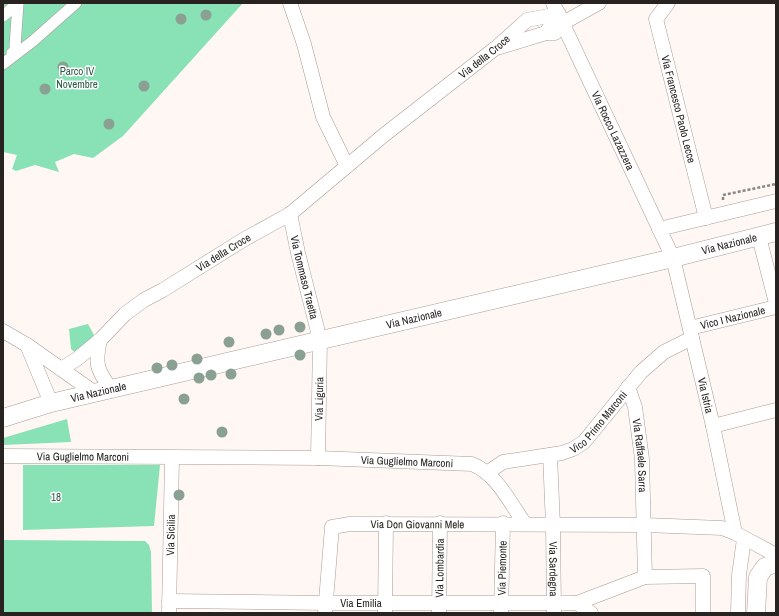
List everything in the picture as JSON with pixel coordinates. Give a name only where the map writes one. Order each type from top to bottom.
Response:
[{"type":"street","points":[[18,3],[15,46],[18,52]]},
{"type":"street","points":[[3,16],[18,3]]},
{"type":"street","points":[[3,64],[34,41],[76,3]]},
{"type":"street","points":[[290,3],[304,44],[323,117],[348,166]]},
{"type":"street","points":[[497,47],[546,33],[561,18],[599,3]]},
{"type":"street","name":"Via Francesco Paolo Lecce","points":[[668,3],[656,19],[706,218]]},
{"type":"street","name":"Via della Croce","points":[[61,369],[77,359],[100,340],[125,314],[144,300],[163,290],[243,240],[290,214],[384,135],[497,47],[527,20],[561,18]]},
{"type":"street","name":"Via Rocco Lazazzera","points":[[561,18],[673,258]]},
{"type":"street","points":[[3,55],[18,52]]},
{"type":"street","points":[[659,229],[776,201]]},
{"type":"street","name":"Via Tommaso Traetta","points":[[290,214],[298,253],[320,340]]},
{"type":"street","name":"Via Nazionale","points":[[3,418],[51,403],[673,258],[776,232]]},
{"type":"street","points":[[759,237],[776,303]]},
{"type":"street","name":"Via Istria","points":[[673,258],[712,426],[740,536],[738,613]]},
{"type":"street","name":"Vico I Nazionale","points":[[691,333],[776,307]]},
{"type":"street","points":[[3,331],[27,345],[61,369],[103,391]]},
{"type":"street","name":"Vico Primo Marconi","points":[[487,473],[503,462],[568,451],[584,442],[641,372],[664,352],[691,333]]},
{"type":"street","points":[[100,340],[97,355],[97,366],[102,377],[103,391]]},
{"type":"street","name":"Via Liguria","points":[[318,458],[320,340]]},
{"type":"street","points":[[27,345],[51,403]]},
{"type":"street","name":"Via Raffaele Sarra","points":[[628,387],[635,407],[640,446],[645,525],[645,577]]},
{"type":"street","points":[[712,426],[776,410]]},
{"type":"street","name":"Via Sardegna","points":[[550,455],[553,525],[553,608]]},
{"type":"street","name":"Via Guglielmo Marconi","points":[[3,456],[318,458],[472,464],[481,468],[500,486],[525,524]]},
{"type":"street","name":"Via Sicilia","points":[[169,607],[172,458]]},
{"type":"street","points":[[386,523],[386,608]]},
{"type":"street","name":"Via Don Giovanni Mele","points":[[326,608],[332,527],[350,524],[386,523],[525,524]]},
{"type":"street","name":"Via Piemonte","points":[[502,608],[503,523]]},
{"type":"street","name":"Via Lombardia","points":[[439,608],[440,524]]},
{"type":"street","points":[[525,524],[645,525],[722,528],[776,555]]},
{"type":"street","points":[[756,613],[758,577],[765,567],[776,563]]},
{"type":"street","points":[[577,603],[645,577],[703,576],[703,613]]},
{"type":"street","points":[[577,603],[591,613]]},
{"type":"street","name":"Via Emilia","points":[[169,607],[553,608],[577,603]]},
{"type":"path","points":[[722,195],[776,184]]},
{"type":"green space","name":"Parco IV Novembre","points":[[3,3],[243,3],[123,136],[93,158],[74,154],[55,162],[59,172],[35,165],[16,171],[12,169],[17,155],[3,152]]},
{"type":"green space","points":[[88,324],[94,335],[77,354],[71,349],[69,329]]},
{"type":"green space","points":[[67,419],[71,442],[3,445],[3,438]]},
{"type":"green space","name":"18","points":[[23,465],[160,465],[154,526],[23,530]]},
{"type":"green space","points":[[3,540],[145,541],[149,545],[151,552],[152,613],[3,613]]}]
